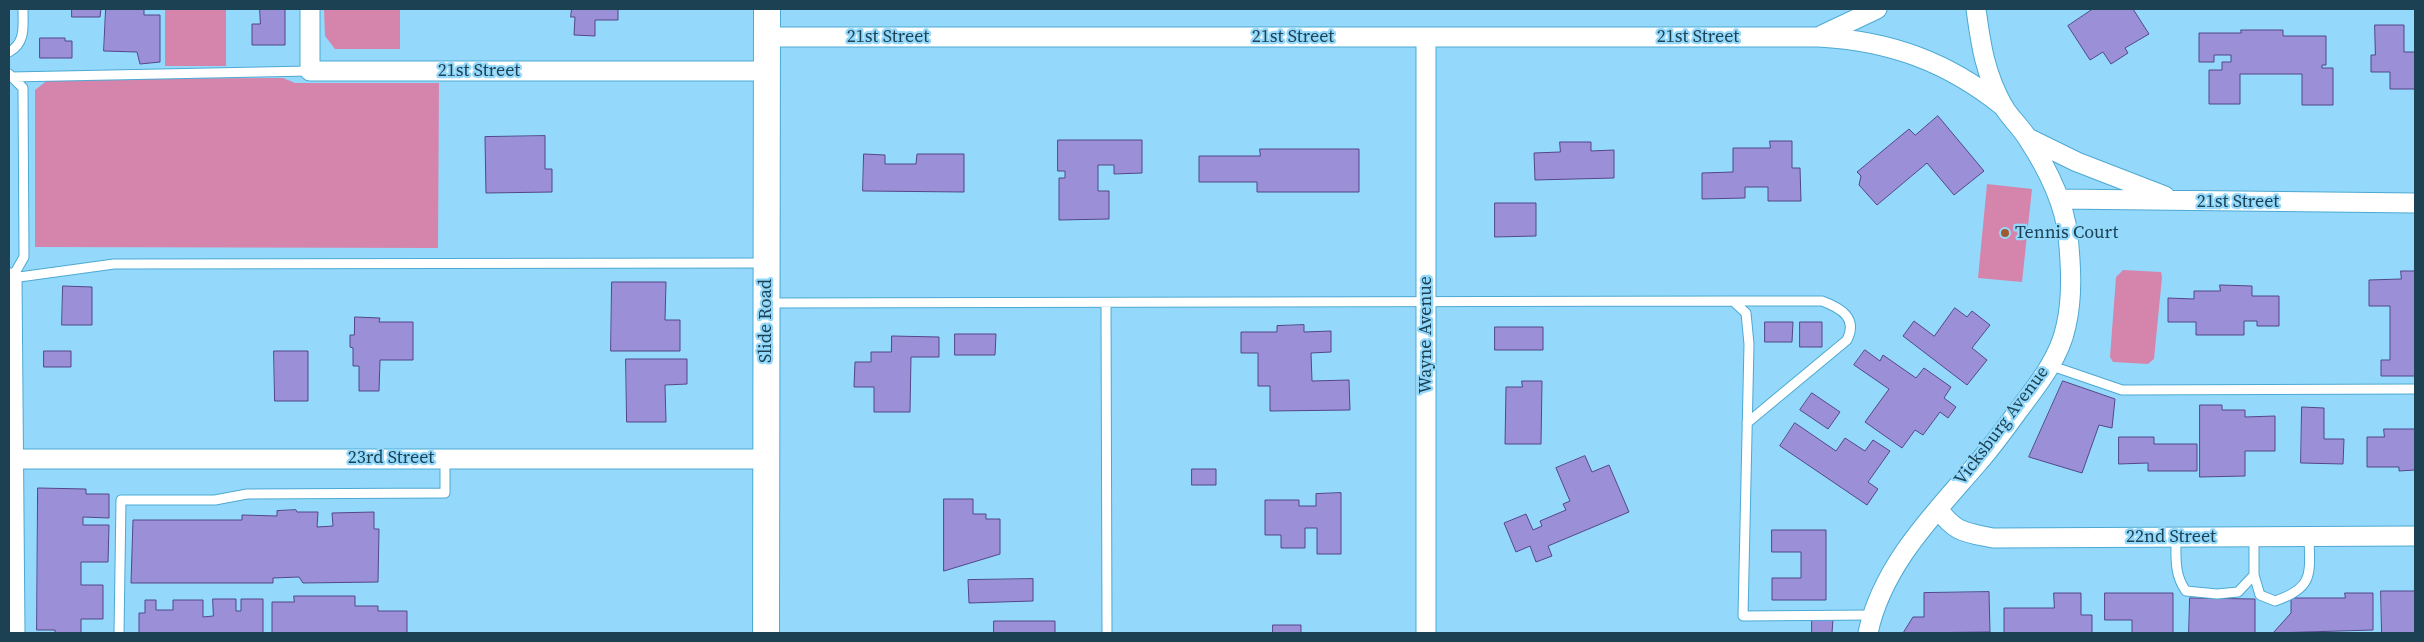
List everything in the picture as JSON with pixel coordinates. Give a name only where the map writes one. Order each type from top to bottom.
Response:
[{"type":"main road","name":"Slide Road","points":[[766,633],[767,9]]},
{"type":"street","points":[[310,9],[310,71]]},
{"type":"street","name":"21st Street","points":[[1819,37],[1878,9]]},
{"type":"street","name":"Vicksburg Avenue","points":[[1868,633],[1872,615],[1889,579],[1916,534],[1979,462],[2039,384],[2066,327],[2071,272],[2068,233],[2060,199],[2028,138],[2004,107],[1986,71],[1976,9]]},
{"type":"street","name":"21st Street","points":[[767,37],[1819,37],[1857,39],[1894,48],[1931,62],[1977,85],[2004,107]]},
{"type":"street","name":"Wayne Avenue","points":[[1426,37],[1426,633]]},
{"type":"street","name":"21st Street","points":[[310,71],[767,71]]},
{"type":"street","points":[[2028,138],[2077,162],[2181,202]]},
{"type":"street","name":"21st Street","points":[[2060,199],[2181,202],[2415,203]]},
{"type":"street","points":[[11,278],[12,416],[15,459],[12,547],[15,633]]},
{"type":"street","name":"23rd Street","points":[[15,459],[766,458]]},
{"type":"street","name":"22nd Street","points":[[1938,509],[1951,526],[1968,533],[1992,538],[2415,536]]},
{"type":"lane","points":[[9,52],[16,48],[22,39],[23,9]]},
{"type":"lane","points":[[10,75],[310,71]]},
{"type":"lane","points":[[10,75],[23,88],[24,247],[24,257],[11,278]]},
{"type":"lane","points":[[11,278],[114,264],[767,263]]},
{"type":"lane","points":[[1733,301],[1746,313],[1749,344],[1743,616],[1872,615]]},
{"type":"lane","points":[[766,303],[1822,301],[1847,314],[1851,322],[1851,332],[1847,340],[1747,423]]},
{"type":"lane","points":[[1106,303],[1107,633]]},
{"type":"lane","points":[[2049,365],[2122,390],[2415,389]]},
{"type":"lane","points":[[119,633],[121,500],[215,500],[247,494],[445,493],[445,458]]},
{"type":"lane","points":[[2176,537],[2176,562],[2179,582],[2186,591],[2217,594],[2238,592],[2254,575]]},
{"type":"lane","points":[[2254,537],[2254,575],[2260,595],[2275,602],[2299,592],[2306,582],[2309,572],[2310,537]]},
{"type":"shaded area","points":[[165,9],[226,9],[226,66],[165,66]]},
{"type":"shaded area","points":[[324,9],[400,9],[400,49],[335,49],[325,36]]},
{"type":"shaded area","points":[[283,78],[295,83],[439,83],[438,248],[35,247],[35,90],[49,79]]},
{"type":"shaded area","name":"Tennis Court","points":[[1987,184],[2032,189],[2022,282],[1978,278]]},
{"type":"shaded area","name":"Tennis Court","points":[[2123,270],[2161,272],[2154,359],[2148,364],[2113,362],[2110,357],[2116,277]]},
{"type":"building","points":[[72,9],[101,9],[100,17],[72,17]]},
{"type":"building","points":[[106,9],[144,9],[144,15],[160,15],[160,62],[140,64],[137,52],[104,51]]},
{"type":"building","points":[[260,9],[285,9],[285,45],[252,45],[252,24],[260,24]]},
{"type":"building","points":[[572,9],[618,9],[618,20],[595,20],[595,36],[574,35],[575,17],[571,17]]},
{"type":"building","points":[[2093,9],[2133,9],[2149,34],[2125,48],[2128,53],[2111,64],[2103,52],[2090,60],[2068,26]]},
{"type":"building","points":[[2375,25],[2404,25],[2404,52],[2415,52],[2415,89],[2390,89],[2390,72],[2371,72],[2371,55],[2375,55]]},
{"type":"building","points":[[2241,30],[2283,30],[2283,36],[2326,36],[2326,65],[2322,65],[2322,68],[2333,68],[2333,105],[2302,105],[2302,74],[2240,74],[2240,104],[2209,104],[2209,70],[2222,70],[2222,62],[2231,62],[2231,55],[2214,55],[2214,62],[2199,62],[2199,33],[2241,33]]},
{"type":"building","points":[[40,38],[65,38],[65,41],[72,41],[72,58],[40,58]]},
{"type":"building","points":[[1938,116],[1984,171],[1954,195],[1927,163],[1877,205],[1859,185],[1861,176],[1857,172],[1909,129],[1915,135]]},
{"type":"building","points":[[545,136],[545,169],[552,169],[552,192],[486,193],[485,137]]},
{"type":"building","points":[[1058,140],[1142,140],[1142,173],[1114,174],[1114,165],[1098,165],[1098,191],[1109,191],[1109,219],[1059,220],[1059,178],[1065,178],[1065,171],[1058,171]]},
{"type":"building","points":[[1770,141],[1792,141],[1792,168],[1800,168],[1801,201],[1768,201],[1768,187],[1745,187],[1745,198],[1702,199],[1702,173],[1733,172],[1733,148],[1770,148]]},
{"type":"building","points":[[1560,142],[1591,142],[1591,151],[1614,150],[1614,178],[1535,180],[1534,153],[1560,152]]},
{"type":"building","points":[[1260,149],[1359,149],[1359,192],[1257,192],[1257,182],[1199,182],[1199,156],[1260,156]]},
{"type":"building","points":[[864,154],[885,155],[885,164],[916,164],[917,154],[964,154],[964,192],[863,191]]},
{"type":"building","points":[[1495,203],[1536,203],[1536,236],[1495,237]]},
{"type":"building","points":[[2401,271],[2415,271],[2415,376],[2381,376],[2381,360],[2390,360],[2390,306],[2369,306],[2369,280],[2401,279]]},
{"type":"building","points":[[612,282],[666,282],[665,320],[680,320],[680,351],[611,351]]},
{"type":"building","points":[[2220,285],[2252,286],[2252,296],[2279,296],[2279,326],[2257,326],[2257,321],[2244,321],[2244,335],[2196,335],[2196,322],[2168,322],[2168,298],[2194,299],[2194,291],[2220,291]]},
{"type":"building","points":[[63,286],[92,287],[92,325],[62,325]]},
{"type":"building","points":[[1955,308],[1967,317],[1972,311],[1990,325],[1972,348],[1987,360],[1967,385],[1903,336],[1914,321],[1934,336]]},
{"type":"building","points":[[355,317],[380,318],[379,322],[413,322],[413,360],[380,360],[379,391],[359,391],[359,366],[353,366],[353,348],[350,347],[350,335],[354,335]]},
{"type":"building","points":[[1765,322],[1793,322],[1792,342],[1765,342]]},
{"type":"building","points":[[1800,322],[1822,322],[1822,347],[1800,347]]},
{"type":"building","points":[[1304,325],[1304,332],[1331,331],[1331,352],[1311,353],[1312,381],[1349,380],[1350,410],[1270,411],[1270,386],[1258,386],[1258,353],[1241,353],[1241,332],[1277,332],[1277,326]]},
{"type":"building","points":[[1495,327],[1543,327],[1543,350],[1495,350]]},
{"type":"building","points":[[955,334],[996,334],[995,355],[955,355]]},
{"type":"building","points":[[892,336],[939,337],[939,357],[911,357],[910,412],[874,412],[874,387],[854,387],[855,362],[871,362],[871,352],[891,352]]},
{"type":"building","points":[[1865,350],[1880,361],[1883,355],[1916,378],[1924,368],[1951,387],[1944,398],[1956,407],[1948,418],[1940,412],[1923,435],[1915,430],[1902,448],[1865,422],[1889,389],[1854,365]]},
{"type":"building","points":[[44,351],[71,351],[71,367],[44,367]]},
{"type":"building","points":[[274,351],[308,351],[308,401],[275,401]]},
{"type":"building","points":[[626,359],[687,359],[687,384],[665,385],[666,422],[627,422]]},
{"type":"building","points":[[1522,381],[1542,381],[1541,444],[1505,444],[1506,387],[1522,387]]},
{"type":"building","points":[[2063,381],[2115,399],[2112,428],[2099,425],[2082,473],[2029,457]]},
{"type":"building","points":[[1812,393],[1840,412],[1828,429],[1800,410]]},
{"type":"building","points":[[2200,405],[2222,405],[2222,410],[2245,410],[2245,417],[2275,416],[2275,451],[2245,451],[2245,476],[2200,477]]},
{"type":"building","points":[[2302,407],[2324,408],[2324,439],[2344,439],[2343,464],[2301,463]]},
{"type":"building","points":[[1795,423],[1836,451],[1845,438],[1865,451],[1873,440],[1890,451],[1868,482],[1878,489],[1867,505],[1780,446]]},
{"type":"building","points":[[2384,429],[2415,429],[2415,470],[2399,471],[2399,467],[2367,467],[2367,437],[2384,437]]},
{"type":"building","points":[[2119,437],[2154,437],[2154,444],[2197,444],[2197,471],[2148,471],[2148,463],[2119,464]]},
{"type":"building","points":[[1585,456],[1592,472],[1609,465],[1629,512],[1548,546],[1552,556],[1536,562],[1530,546],[1516,552],[1504,523],[1526,514],[1533,530],[1542,526],[1540,521],[1566,510],[1563,504],[1570,501],[1556,468]]},
{"type":"building","points":[[1192,469],[1216,469],[1216,485],[1192,485]]},
{"type":"building","points":[[38,488],[86,489],[86,494],[109,494],[109,518],[83,517],[83,525],[109,525],[108,562],[81,562],[81,585],[103,585],[103,619],[81,619],[81,633],[55,633],[55,630],[37,630]]},
{"type":"building","points":[[1341,493],[1341,554],[1317,554],[1317,528],[1305,528],[1305,548],[1281,548],[1281,535],[1265,535],[1265,500],[1299,500],[1299,506],[1316,506],[1316,494]]},
{"type":"building","points":[[944,499],[973,499],[973,514],[986,514],[986,519],[1000,519],[1000,554],[944,571]]},
{"type":"building","points":[[296,510],[297,512],[318,512],[317,527],[333,526],[332,513],[374,512],[374,529],[379,529],[378,582],[303,583],[299,577],[273,578],[273,583],[131,583],[133,520],[242,520],[242,515],[277,516],[277,511]]},
{"type":"building","points":[[1772,530],[1826,530],[1826,600],[1772,600],[1772,578],[1801,578],[1801,552],[1772,552]]},
{"type":"building","points":[[1033,579],[1033,601],[969,603],[968,580]]},
{"type":"building","points":[[2381,591],[2415,591],[2415,633],[2382,633]]},
{"type":"building","points":[[1989,592],[1990,632],[1903,633],[1913,617],[1924,617],[1924,593]]},
{"type":"building","points":[[2054,593],[2081,593],[2081,615],[2092,615],[2092,633],[2004,633],[2004,608],[2054,608]]},
{"type":"building","points":[[2105,593],[2173,593],[2173,633],[2132,633],[2132,620],[2105,620]]},
{"type":"building","points":[[2345,593],[2373,593],[2373,630],[2273,633],[2291,613],[2291,598],[2345,598]]},
{"type":"building","points":[[294,596],[355,596],[355,606],[378,606],[378,611],[407,611],[407,633],[272,633],[272,602],[294,602]]},
{"type":"building","points":[[2190,598],[2255,599],[2255,633],[2189,633]]},
{"type":"building","points":[[213,599],[236,599],[236,611],[241,611],[241,599],[263,599],[263,633],[139,633],[139,613],[145,613],[145,600],[156,600],[156,610],[173,610],[173,600],[203,600],[203,617],[213,616]]},
{"type":"building","points":[[1812,619],[1833,619],[1832,633],[1812,633]]},
{"type":"building","points":[[994,621],[1055,621],[1055,633],[994,633]]},
{"type":"building","points":[[1273,625],[1301,625],[1301,633],[1273,633]]},
{"type":"place","name":"Tennis Court","points":[[2005,233]]}]
